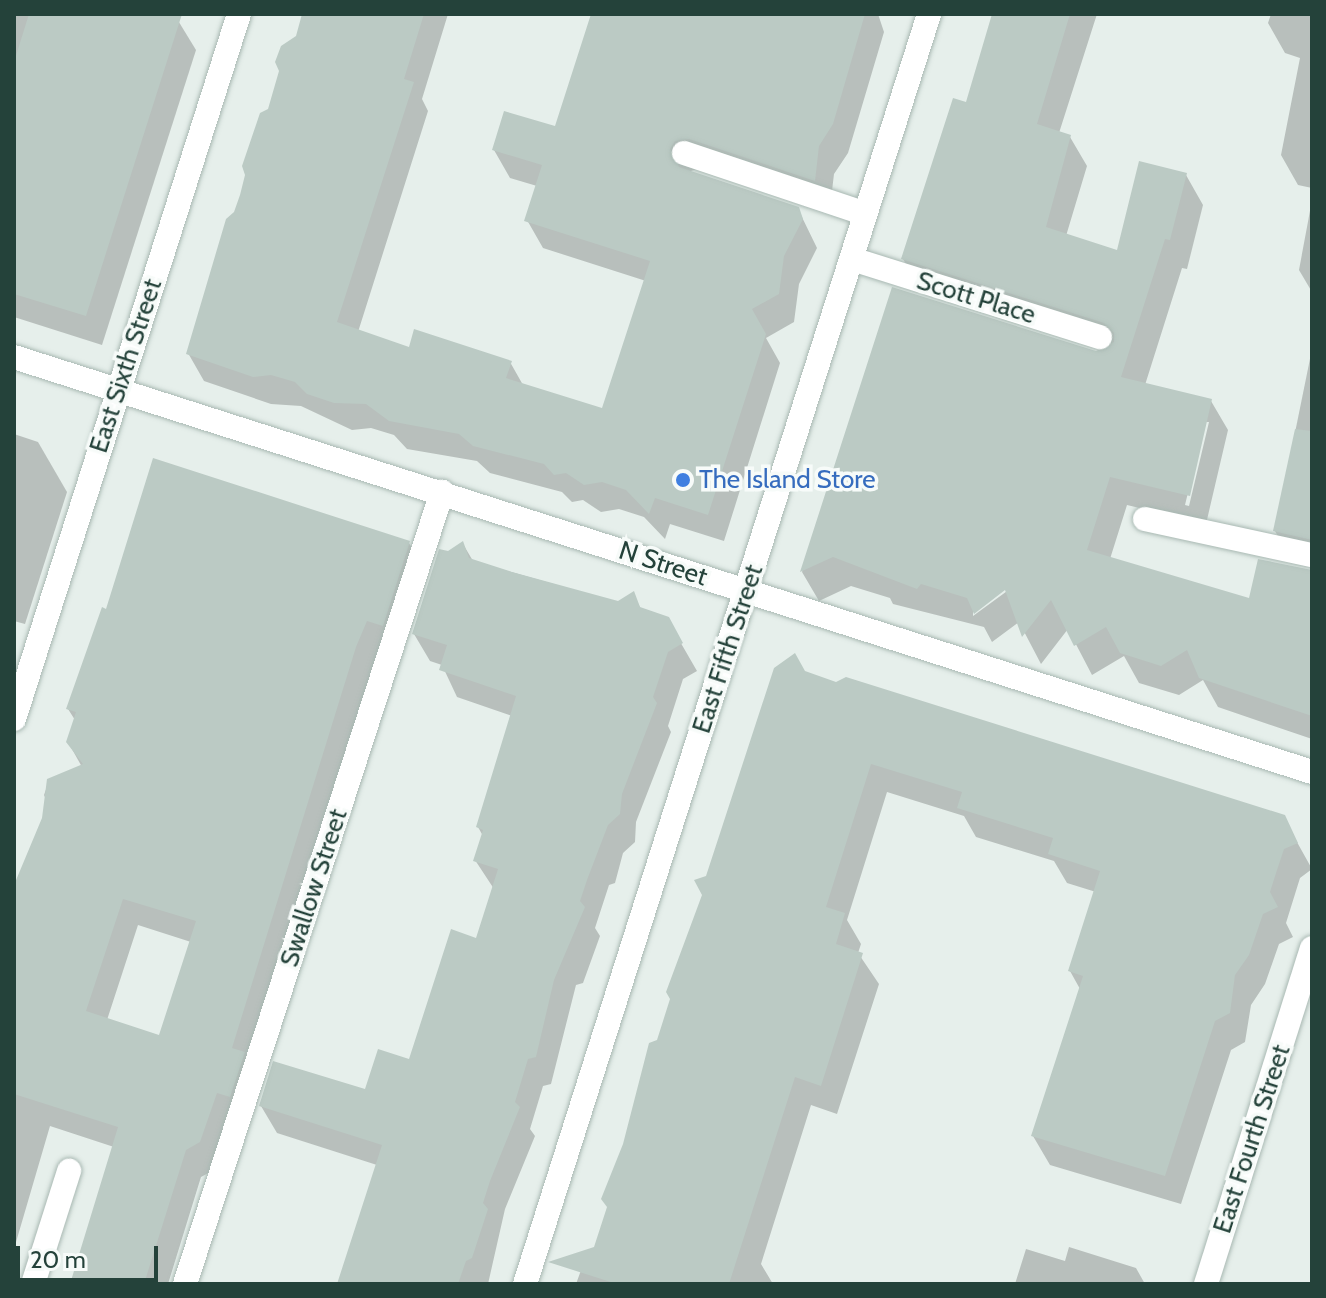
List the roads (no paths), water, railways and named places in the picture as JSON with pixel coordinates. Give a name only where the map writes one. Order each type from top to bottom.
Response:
[{"type":"street","name":"East Sixth Street","points":[[14,719],[239,14]]},
{"type":"street","name":"East Fifth Street","points":[[525,1284],[852,259],[863,213],[929,14]]},
{"type":"street","points":[[684,153],[863,213]]},
{"type":"street","name":"Scott Place","points":[[852,259],[1100,337]]},
{"type":"street","name":"N Street","points":[[14,357],[1312,772]]},
{"type":"street","name":"Swallow Street","points":[[185,1284],[442,492]]},
{"type":"street","points":[[1145,519],[1312,555]]},
{"type":"street","name":"East Fourth Street","points":[[1206,1284],[1312,948]]},
{"type":"street","points":[[33,1284],[69,1171]]},
{"type":"place","name":"The Island Store","points":[[683,480]]}]
